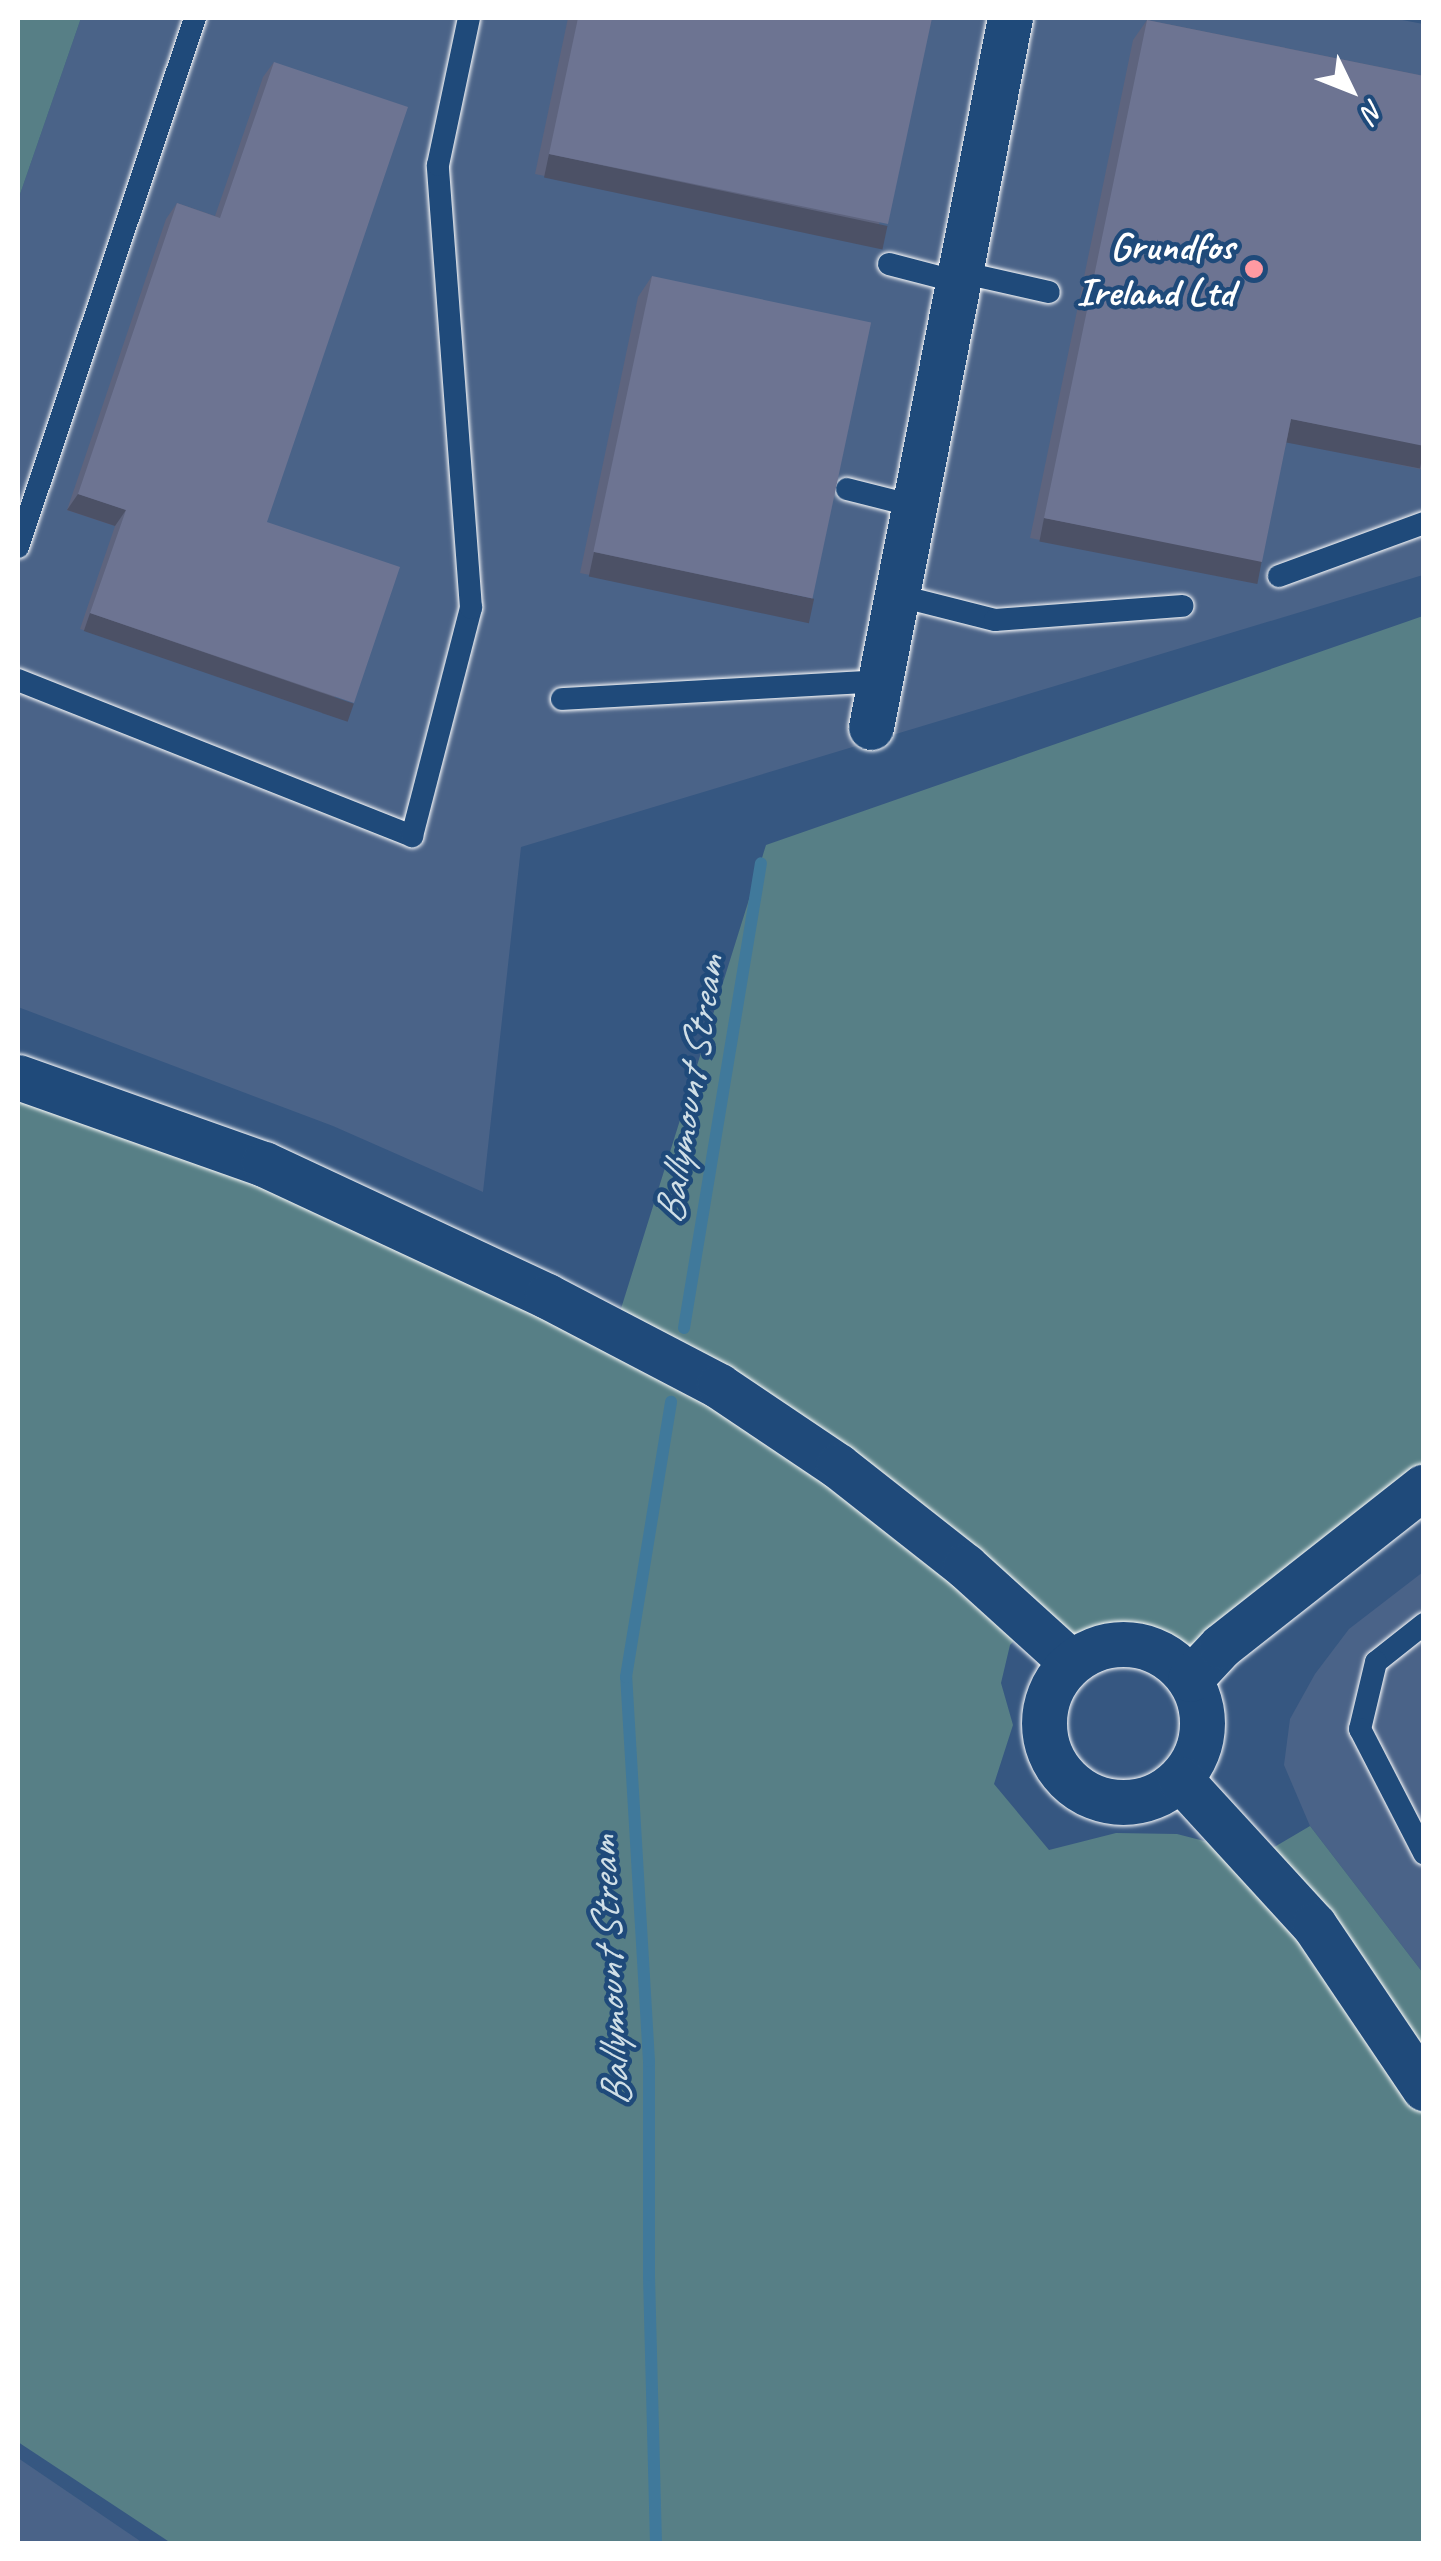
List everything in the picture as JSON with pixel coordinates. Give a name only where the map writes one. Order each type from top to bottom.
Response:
[{"type":"street","points":[[871,727],[1010,18]]},
{"type":"street","points":[[18,1077],[264,1164],[547,1296],[718,1386],[838,1466],[965,1566],[1071,1662]]},
{"type":"street","points":[[1190,1679],[1221,1646],[1424,1486]]},
{"type":"street","points":[[1123,1643],[1148,1647],[1171,1659],[1190,1679],[1201,1704],[1202,1731],[1195,1757],[1180,1779],[1160,1794],[1136,1802],[1113,1802],[1091,1796],[1060,1773],[1044,1738],[1043,1718],[1047,1698],[1071,1662],[1098,1646],[1123,1643]]},
{"type":"street","points":[[1180,1779],[1314,1925],[1424,2088]]},
{"type":"lane","points":[[18,546],[195,18]]},
{"type":"lane","points":[[18,680],[412,836],[472,608],[438,165],[469,18]]},
{"type":"lane","points":[[890,264],[1049,292]]},
{"type":"lane","points":[[846,488],[914,506]]},
{"type":"lane","points":[[1279,576],[1424,523]]},
{"type":"lane","points":[[896,595],[995,620],[1182,606]]},
{"type":"lane","points":[[562,700],[880,681]]},
{"type":"lane","points":[[1424,1624],[1376,1662],[1360,1729],[1424,1853]]},
{"type":"shaded area","points":[[81,18],[1392,18],[1423,24],[1423,575],[521,847],[483,1192],[333,1126],[18,1007],[18,200]]},
{"type":"shaded area","points":[[1423,1572],[1423,1973],[1310,1826],[1284,1765],[1290,1719],[1315,1674],[1349,1629]]},
{"type":"shaded area","points":[[18,2458],[143,2543],[18,2543]]},
{"type":"green space","points":[[18,18],[81,18],[18,200]]},
{"type":"green space","points":[[1423,616],[1423,1486],[1190,1679],[1171,1659],[1147,1647],[1123,1643],[1084,1653],[1029,1625],[1010,1645],[1001,1683],[1013,1725],[994,1784],[1049,1850],[1116,1833],[1177,1834],[1247,1852],[1271,1849],[1310,1826],[1423,1973],[1423,2543],[171,2543],[18,2442],[18,1101],[238,1173],[614,1331],[766,845]]},
{"type":"building","points":[[578,18],[932,18],[888,224],[549,154]]},
{"type":"building","name":"Grundfos Ireland Ltd","points":[[1147,20],[1424,76],[1424,446],[1291,419],[1262,562],[1044,518]]},
{"type":"building","points":[[274,62],[408,107],[267,522],[400,567],[354,703],[90,613],[126,510],[78,494],[177,203],[220,218]]},
{"type":"building","points":[[652,276],[871,323],[812,598],[593,552]]},
{"type":"waterway","name":"Ballymount Stream","points":[[684,1328],[761,863]]},
{"type":"waterway","name":"Ballymount Stream","points":[[656,2544],[649,2275],[649,2061],[626,1677],[671,1402]]},
{"type":"place","name":"Grundfos Ireland Ltd","points":[[1254,269]]}]
